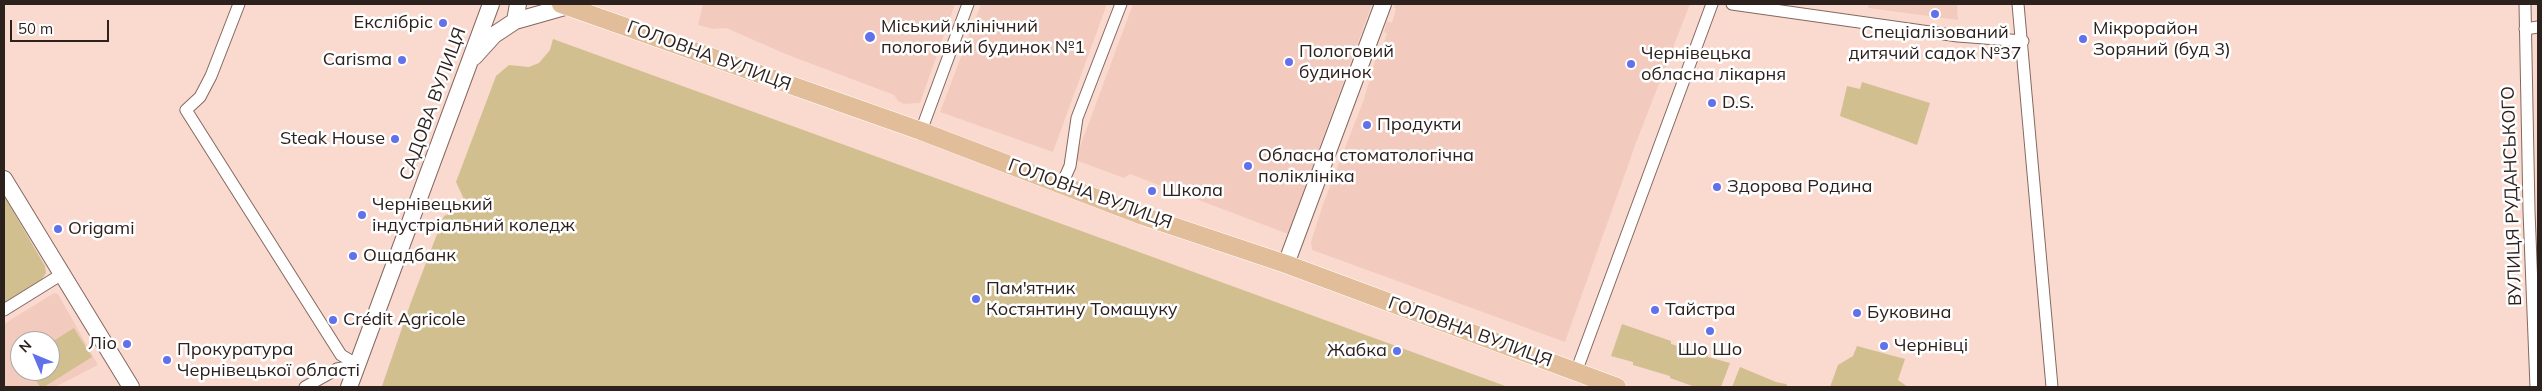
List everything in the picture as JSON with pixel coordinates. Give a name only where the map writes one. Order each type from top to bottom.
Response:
[{"type":"main road","name":"САДОВА ВУЛИЦЯ","points":[[349,387],[491,4]]},
{"type":"main road","points":[[515,21],[518,4]]},
{"type":"main road","points":[[1286,264],[1383,4]]},
{"type":"main road","points":[[469,62],[494,35],[515,21],[565,5]]},
{"type":"main road","name":"ГОЛОВНА ВУЛИЦЯ","points":[[565,5],[591,8],[922,131],[1143,216],[1286,264],[1617,387]]},
{"type":"main road","points":[[4,179],[130,387]]},
{"type":"street","points":[[239,4],[211,76],[200,97],[186,110],[341,355],[358,365]]},
{"type":"street","points":[[922,131],[968,4]]},
{"type":"street","points":[[1062,184],[1070,166],[1077,118],[1121,4]]},
{"type":"street","points":[[1576,372],[1712,4]]},
{"type":"street","points":[[1732,4],[1958,36],[2023,41]]},
{"type":"street","points":[[2018,4],[2023,41],[2052,387]]},
{"type":"street","name":"ВУЛИЦЯ РУДАНСЬКОГО","points":[[2524,4],[2534,210],[2536,387]]},
{"type":"street","points":[[2525,29],[2538,27]]},
{"type":"street","points":[[4,310],[62,274]]},
{"type":"street","points":[[305,387],[337,369],[358,365]]},
{"type":"shaded area","points":[[703,4],[955,4],[920,103],[904,104],[898,101],[894,95],[788,55],[726,28],[713,29],[698,25]]},
{"type":"shaded area","points":[[981,4],[1107,4],[1053,152],[940,112]]},
{"type":"shaded area","points":[[1133,4],[1372,4],[1288,234],[1130,174],[1124,178],[1075,160]]},
{"type":"shaded area","points":[[1395,4],[1690,4],[1636,143],[1565,342],[1312,250],[1311,242],[1322,207],[1364,99],[1379,47],[1382,48],[1387,34],[1384,32],[1387,21],[1392,23],[1396,9],[1394,8]]},
{"type":"shaded area","name":"Спеціалізований дитячий садок №37","points":[[1869,4],[1957,4],[1958,20],[1868,8]]},
{"type":"shaded area","points":[[553,39],[1508,387],[382,386],[411,302],[444,216],[459,210],[463,197],[456,182],[496,76],[509,65],[529,67],[539,63],[550,50]]},
{"type":"shaded area","points":[[1862,82],[1930,103],[1917,145],[1840,116],[1847,86],[1860,89]]},
{"type":"shaded area","points":[[4,196],[45,266],[46,273],[42,279],[4,303]]},
{"type":"shaded area","points":[[54,293],[58,294],[98,365],[55,387],[4,387],[4,324]]},
{"type":"shaded area","points":[[1622,324],[1671,341],[1671,344],[1730,363],[1721,387],[1695,387],[1670,378],[1670,376],[1633,365],[1633,362],[1611,356]]},
{"type":"shaded area","points":[[74,328],[92,357],[60,377],[60,337]]},
{"type":"shaded area","points":[[1857,346],[1905,359],[1898,380],[1908,387],[1830,387],[1838,365],[1853,356]]},
{"type":"shaded area","points":[[1740,367],[1776,382],[1786,384],[1788,387],[1732,387]]},
{"type":"shaded area","points":[[36,381],[54,381],[44,387],[40,387]]},
{"type":"place","name":"Спеціалізований дитячий садок №37","points":[[1935,14]]},
{"type":"place","name":"Екслібріс","points":[[443,23]]},
{"type":"place","name":"Міський клінічний пологовий будинок №1","points":[[870,37]]},
{"type":"place","name":"Мікрорайон Зоряний (буд 3)","points":[[2083,39]]},
{"type":"place","name":"Carisma","points":[[402,60]]},
{"type":"place","name":"Пологовий будинок","points":[[1289,62]]},
{"type":"place","name":"Чернівецька обласна лікарня","points":[[1631,64]]},
{"type":"place","name":"D.S.","points":[[1712,103]]},
{"type":"place","name":"Продукти","points":[[1367,125]]},
{"type":"place","name":"Steak House","points":[[395,139]]},
{"type":"place","name":"Обласна стоматологічна поліклініка","points":[[1248,166]]},
{"type":"place","name":"Здорова Родина","points":[[1717,187]]},
{"type":"place","name":"Школа","points":[[1152,191]]},
{"type":"place","name":"Чернівецький індустріальний коледж","points":[[362,215]]},
{"type":"place","name":"Origami","points":[[58,229]]},
{"type":"place","name":"Ощадбанк","points":[[353,256]]},
{"type":"place","name":"Пам'ятник Костянтину Томащуку","points":[[976,299]]},
{"type":"place","name":"Тайстра","points":[[1655,310]]},
{"type":"place","name":"Буковина","points":[[1857,313]]},
{"type":"place","name":"Crédit Agricole","points":[[333,320]]},
{"type":"place","name":"Шо Шо","points":[[1710,331]]},
{"type":"place","name":"Ліо","points":[[127,344]]},
{"type":"place","name":"Чернівці","points":[[1884,346]]},
{"type":"place","name":"Жабка","points":[[1397,351]]},
{"type":"place","name":"Прокуратура Чернівецької області","points":[[167,360]]}]
